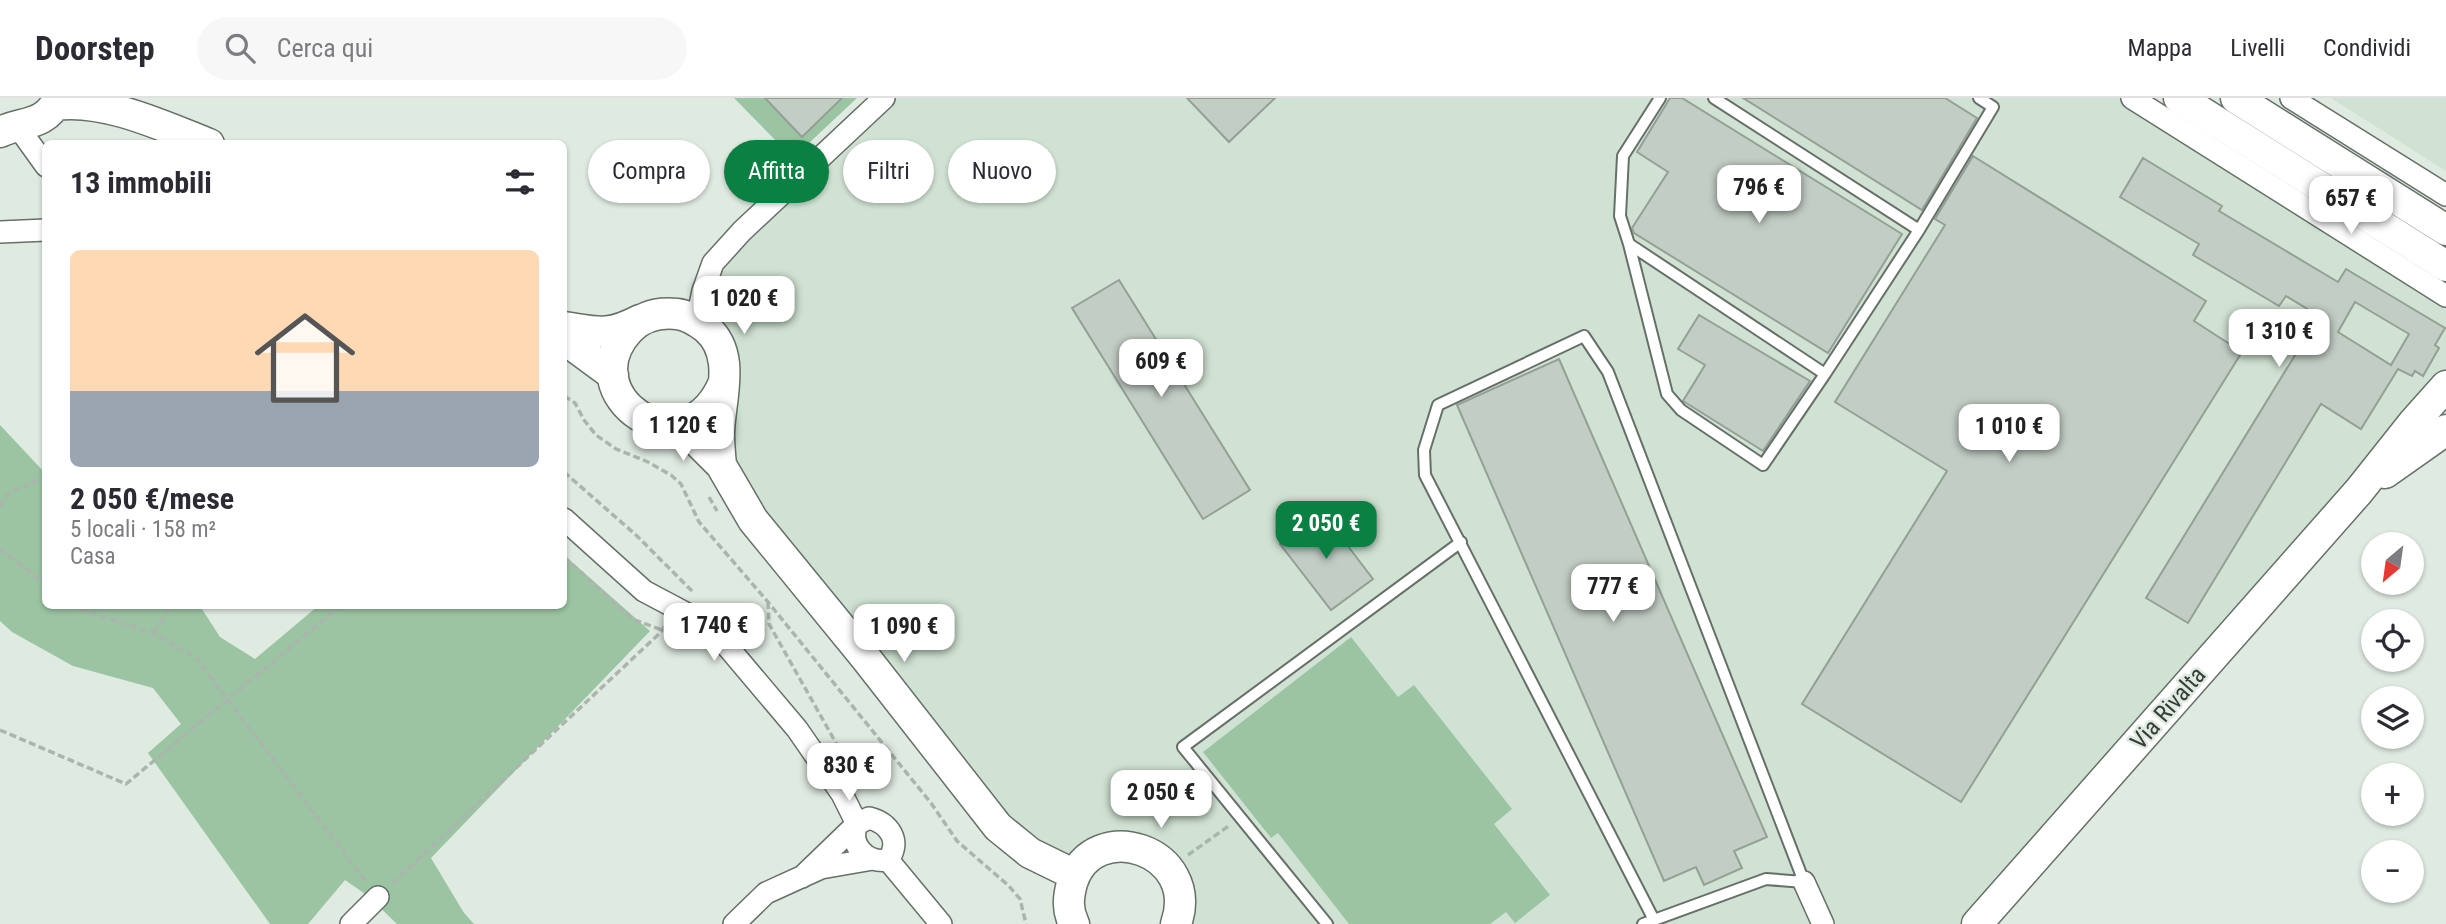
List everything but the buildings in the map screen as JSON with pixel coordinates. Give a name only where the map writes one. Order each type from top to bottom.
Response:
[{"type":"street","points":[[697,320],[703,290],[713,262],[742,231],[884,98]]},
{"type":"street","points":[[2132,98],[2446,296]]},
{"type":"street","points":[[2179,98],[2446,266]]},
{"type":"street","points":[[2236,98],[2446,230]]},
{"type":"street","points":[[2291,98],[2446,195]]},
{"type":"street","points":[[6,128],[41,118],[57,102],[87,101],[116,104],[200,140]]},
{"type":"street","points":[[6,128],[42,162]]},
{"type":"street","points":[[0,232],[42,230]]},
{"type":"street","points":[[567,327],[620,331],[649,315],[680,314],[697,320],[711,332],[720,347],[725,364],[719,434],[721,465]]},
{"type":"street","points":[[649,315],[631,327],[620,341],[614,357],[613,375],[617,391],[626,405],[639,417],[654,423],[671,425],[689,422],[705,412],[717,399],[724,382]]},
{"type":"street","points":[[567,341],[613,375]]},
{"type":"street","name":"Via Rivalta","points":[[1977,924],[2359,491],[2446,386]]},
{"type":"street","points":[[671,425],[698,442],[721,465],[753,520],[998,827],[1030,853],[1075,875]]},
{"type":"street","name":"Via Rivalta","points":[[2359,491],[2446,430]]},
{"type":"street","points":[[567,522],[644,591],[710,626],[797,729],[836,786],[857,824],[854,832],[855,843],[860,852],[880,860],[941,924]]},
{"type":"street","points":[[734,924],[766,894],[802,877],[821,868],[880,860],[894,847],[890,831],[878,820],[869,818],[857,824],[802,877]]},
{"type":"street","points":[[1074,924],[1069,914],[1068,896],[1075,875],[1088,859],[1105,849],[1122,846],[1141,848],[1160,859],[1169,869],[1180,891],[1180,912],[1176,924]]},
{"type":"street","points":[[1804,881],[1822,924]]},
{"type":"street","points":[[351,924],[378,897]]},
{"type":"lane","points":[[1660,98],[1623,156],[1620,216],[1667,394],[1681,410],[1763,465],[1919,230],[1994,102],[1979,98]]},
{"type":"lane","points":[[1714,98],[1919,230]]},
{"type":"lane","points":[[1629,244],[1825,374]]},
{"type":"lane","points":[[1643,924],[1654,920],[1766,878],[1804,881],[1608,372],[1584,336],[1438,405],[1424,450],[1425,475],[1654,920]]},
{"type":"lane","points":[[1326,924],[1183,747],[1461,542]]},
{"type":"path","points":[[567,398],[575,403],[596,435],[616,449],[671,475],[681,484],[699,522],[768,601],[931,803],[957,841],[1010,886],[1020,899],[1026,924]]},
{"type":"path","points":[[0,507],[8,494],[42,478]]},
{"type":"path","points":[[0,549],[42,582]]},
{"type":"path","points":[[567,560],[632,619],[662,630]]},
{"type":"path","points":[[768,601],[769,624],[853,773],[836,786]]},
{"type":"path","points":[[80,609],[153,633],[196,658],[378,897],[662,630],[676,610]]},
{"type":"path","points":[[153,633],[170,609]]},
{"type":"path","points":[[0,730],[126,785],[336,609]]},
{"type":"path","points":[[1169,869],[1240,817]]},
{"type":"shaded area","points":[[884,98],[2132,98],[2446,296],[2446,386],[1977,924],[1176,924],[1160,859],[1088,859],[1030,853],[721,465],[711,332],[703,291],[713,263],[775,203],[829,203],[829,151]]},
{"type":"shaded area","points":[[2331,98],[2446,98],[2446,171]]},
{"type":"green space","points":[[734,98],[857,98],[812,140],[775,140]]},
{"type":"green space","points":[[0,425],[42,470],[42,609],[202,609],[220,637],[255,659],[314,609],[567,609],[567,558],[650,631],[431,858],[464,913],[474,924],[397,924],[368,896],[345,880],[308,924],[270,924],[148,753],[181,724],[153,688],[73,666],[12,632],[0,621]]},
{"type":"green space","points":[[1351,637],[1398,697],[1414,685],[1512,809],[1494,824],[1550,895],[1515,923],[1506,912],[1490,924],[1349,924],[1278,833],[1271,838],[1203,752]]}]
